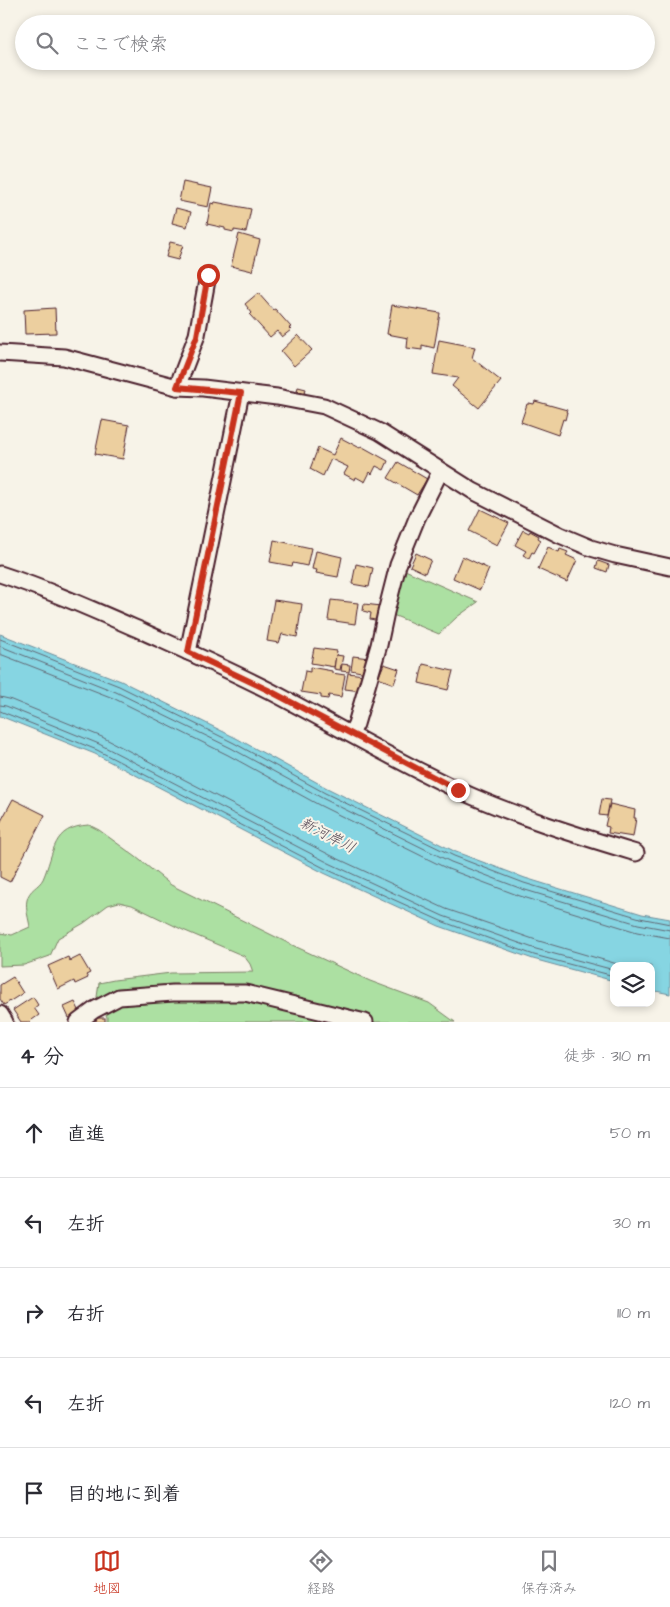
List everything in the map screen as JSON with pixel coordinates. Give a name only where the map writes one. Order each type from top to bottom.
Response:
[{"type":"street","points":[[177,387],[197,336],[208,275]]},
{"type":"street","points":[[0,353],[64,357],[177,387],[311,402],[324,406],[380,432],[440,472],[512,512],[592,548],[670,567]]},
{"type":"street","points":[[188,652],[241,393]]},
{"type":"street","points":[[351,734],[356,724],[379,645],[398,565],[417,518],[440,472]]},
{"type":"street","points":[[0,574],[95,610],[188,652],[268,690],[458,790],[571,834],[636,854]]},
{"type":"street","points":[[78,1022],[94,1010],[119,997],[173,993],[245,993],[365,1022]]},
{"type":"street","points":[[0,1014],[5,1022]]},
{"type":"green space","points":[[405,570],[478,602],[457,617],[439,634],[393,615]]},
{"type":"green space","points":[[89,825],[136,857],[171,885],[370,981],[429,1003],[455,1022],[107,1022],[107,1017],[97,997],[99,983],[171,973],[253,972],[244,956],[183,930],[132,905],[119,902],[108,905],[84,923],[58,938],[50,956],[24,965],[0,966],[0,933],[12,935],[30,927],[26,907],[28,896],[43,879],[56,843],[67,830]]},
{"type":"water","name":"新河岸川","points":[[0,634],[121,681],[236,738],[327,788],[456,852],[525,878],[642,914],[670,919],[670,994],[655,991],[655,962],[610,962],[610,980],[533,959],[439,926],[324,873],[95,754],[0,716]]},
{"type":"building","points":[[183,182],[212,188],[208,207],[179,201]]},
{"type":"building","points":[[215,202],[251,209],[246,232],[234,230],[234,232],[207,224],[211,203],[214,204]]},
{"type":"building","points":[[176,208],[191,212],[187,227],[172,223]]},
{"type":"building","points":[[239,234],[260,240],[252,271],[231,266]]},
{"type":"building","points":[[170,242],[183,245],[178,260],[166,257]]},
{"type":"building","points":[[258,293],[291,327],[289,328],[291,330],[282,337],[277,331],[270,337],[250,315],[252,313],[245,304]]},
{"type":"building","points":[[392,305],[440,313],[434,348],[422,345],[422,350],[407,348],[408,338],[387,334]]},
{"type":"building","points":[[55,308],[56,333],[25,334],[24,310]]},
{"type":"building","points":[[298,335],[312,350],[294,366],[281,351]]},
{"type":"building","points":[[439,340],[475,347],[472,358],[501,381],[479,408],[452,386],[458,378],[433,374]]},
{"type":"building","points":[[298,387],[306,389],[304,394],[297,391]]},
{"type":"building","points":[[535,401],[567,410],[565,420],[563,419],[558,435],[521,422],[527,404],[534,404]]},
{"type":"building","points":[[102,420],[129,425],[123,459],[95,454]]},
{"type":"building","points":[[341,438],[360,448],[361,446],[388,461],[384,470],[376,466],[372,474],[370,472],[365,482],[356,477],[355,480],[344,474],[348,467],[331,459],[323,476],[310,469],[318,448],[333,455]]},
{"type":"building","points":[[398,462],[427,479],[417,495],[388,478]]},
{"type":"building","points":[[480,509],[509,523],[497,545],[469,531]]},
{"type":"building","points":[[523,530],[529,533],[530,531],[539,536],[538,538],[541,540],[529,558],[523,555],[526,551],[515,545]]},
{"type":"building","points":[[274,540],[311,548],[307,566],[293,563],[292,566],[270,562]]},
{"type":"building","points":[[548,547],[559,552],[560,549],[568,552],[566,555],[577,560],[567,582],[538,569]]},
{"type":"building","points":[[316,551],[342,557],[338,577],[316,573],[317,570],[312,569]]},
{"type":"building","points":[[416,553],[431,560],[425,573],[410,566]]},
{"type":"building","points":[[462,556],[489,569],[480,590],[453,578]]},
{"type":"building","points":[[598,561],[609,565],[607,572],[596,568]]},
{"type":"building","points":[[356,564],[373,568],[369,587],[352,584]]},
{"type":"building","points":[[274,600],[302,604],[297,637],[282,634],[279,643],[267,641]]},
{"type":"building","points":[[331,600],[358,603],[355,624],[328,620]]},
{"type":"building","points":[[364,604],[381,606],[379,621],[370,619],[371,613],[363,611]]},
{"type":"building","points":[[314,648],[337,651],[334,667],[311,663]]},
{"type":"building","points":[[336,655],[343,656],[340,670],[334,669]]},
{"type":"building","points":[[353,656],[369,658],[366,673],[351,670]]},
{"type":"building","points":[[342,664],[350,665],[349,672],[341,671]]},
{"type":"building","points":[[384,664],[399,669],[394,684],[378,678]]},
{"type":"building","points":[[423,664],[453,671],[448,690],[419,683]]},
{"type":"building","points":[[310,667],[345,675],[341,697],[329,695],[328,699],[321,698],[321,695],[301,692],[305,671],[310,672]]},
{"type":"building","points":[[348,673],[364,675],[361,691],[345,689]]},
{"type":"building","points":[[13,799],[45,815],[10,882],[0,877],[0,823]]},
{"type":"building","points":[[602,799],[610,800],[607,816],[599,815]]},
{"type":"building","points":[[610,804],[635,810],[634,818],[636,818],[633,837],[608,833],[609,827],[605,826]]},
{"type":"building","points":[[80,956],[90,973],[86,975],[88,978],[75,984],[74,981],[58,989],[48,966],[68,957],[70,961]]},
{"type":"building","points":[[13,977],[23,993],[4,1005],[0,999],[0,985]]},
{"type":"building","points":[[33,997],[38,1005],[34,1008],[39,1015],[29,1022],[21,1022],[13,1010]]},
{"type":"building","points":[[75,1002],[80,1012],[69,1018],[64,1007]]},
{"type":"building","points":[[96,1018],[105,1018],[105,1022],[96,1022]]},
{"type":"route","points":[[208,275],[197,336],[177,387],[241,393],[188,652],[268,690],[458,790]]}]
